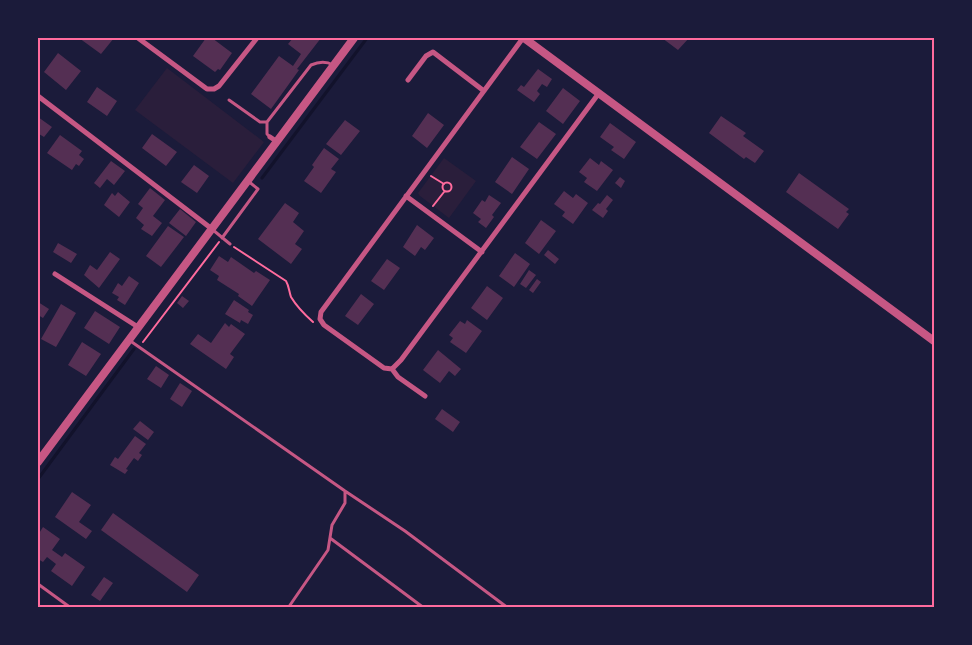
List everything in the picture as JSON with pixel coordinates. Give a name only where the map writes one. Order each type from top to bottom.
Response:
[{"type":"street","points":[[138,38],[207,89],[214,89],[219,86],[257,38]]},
{"type":"street","points":[[38,462],[212,230],[248,180],[273,139],[354,38]]},
{"type":"street","points":[[599,93],[398,365],[392,369],[384,368],[321,322],[320,316],[324,306],[523,38],[599,93],[934,341]]},
{"type":"street","points":[[408,80],[426,56],[433,52],[484,90]]},
{"type":"street","points":[[38,96],[212,230]]},
{"type":"street","points":[[406,196],[482,252]]},
{"type":"street","points":[[55,274],[138,328]]},
{"type":"street","points":[[392,369],[398,377],[425,396]]},
{"type":"lane","points":[[273,139],[267,134],[267,122],[311,65],[324,62],[333,65]]},
{"type":"lane","points":[[229,100],[260,122],[267,122]]},
{"type":"lane","points":[[222,238],[258,189],[248,180]]},
{"type":"lane","points":[[212,230],[230,244]]},
{"type":"lane","points":[[129,340],[405,531],[508,608]]},
{"type":"lane","points":[[288,608],[328,550],[332,525],[345,503],[345,491]]},
{"type":"lane","points":[[330,538],[424,608]]},
{"type":"lane","points":[[38,584],[71,608]]},
{"type":"path","points":[[429,174],[444,184],[449,183],[452,187],[450,191],[444,191]]},
{"type":"path","points":[[432,208],[444,191],[442,187],[444,184]]},
{"type":"path","points":[[139,347],[222,238]]},
{"type":"path","points":[[230,244],[286,281],[290,294],[298,308]]},
{"type":"shaded area","points":[[167,68],[264,142],[233,183],[135,110]]},
{"type":"shaded area","points":[[444,158],[476,181],[449,218],[418,193]]},
{"type":"building","points":[[79,38],[114,38],[101,54]]},
{"type":"building","points":[[206,38],[212,38],[232,53],[220,70],[218,69],[215,72],[193,56]]},
{"type":"building","points":[[293,38],[321,38],[297,69],[299,70],[271,109],[251,94],[279,56],[293,66],[301,54],[288,44]]},
{"type":"building","points":[[662,38],[689,38],[678,50]]},
{"type":"building","points":[[58,53],[81,71],[66,90],[44,72]]},
{"type":"building","points":[[538,69],[552,79],[547,87],[542,84],[537,91],[540,94],[534,102],[517,90],[521,85],[524,87]]},
{"type":"building","points":[[97,87],[117,101],[107,116],[87,102]]},
{"type":"building","points":[[563,88],[580,101],[563,124],[546,111]]},
{"type":"building","points":[[428,113],[444,125],[427,148],[412,136]]},
{"type":"building","points":[[721,116],[746,133],[743,136],[764,151],[755,163],[746,157],[744,159],[709,133]]},
{"type":"building","points":[[38,117],[52,127],[44,137],[38,135]]},
{"type":"building","points":[[345,120],[360,131],[341,155],[326,144]]},
{"type":"building","points":[[539,122],[556,134],[537,159],[520,147]]},
{"type":"building","points":[[610,123],[636,142],[624,159],[611,150],[614,147],[600,137]]},
{"type":"building","points":[[152,134],[177,152],[166,166],[142,148]]},
{"type":"building","points":[[60,135],[82,151],[79,155],[84,159],[79,166],[76,164],[72,170],[47,153]]},
{"type":"building","points":[[324,148],[339,159],[331,169],[336,172],[321,193],[304,181]]},
{"type":"building","points":[[512,157],[529,169],[512,194],[495,182]]},
{"type":"building","points":[[590,158],[599,165],[601,161],[613,170],[597,191],[584,182],[587,178],[579,172]]},
{"type":"building","points":[[111,161],[125,171],[114,185],[107,179],[100,188],[94,183]]},
{"type":"building","points":[[194,165],[209,176],[197,193],[181,182]]},
{"type":"building","points":[[799,173],[849,209],[846,212],[849,214],[838,229],[786,192]]},
{"type":"building","points":[[620,177],[625,181],[621,188],[615,183]]},
{"type":"building","points":[[150,188],[165,200],[153,216],[162,223],[152,236],[141,229],[144,225],[136,218],[143,208],[138,204]]},
{"type":"building","points":[[564,191],[573,198],[576,194],[588,203],[573,224],[562,216],[565,212],[554,204]]},
{"type":"building","points":[[118,192],[130,202],[119,217],[104,205],[112,193],[115,196]]},
{"type":"building","points":[[489,195],[501,203],[492,215],[494,217],[486,228],[478,222],[481,219],[473,213],[482,200],[485,202]]},
{"type":"building","points":[[607,195],[613,200],[606,209],[608,211],[603,218],[592,210]]},
{"type":"building","points":[[285,203],[299,213],[293,222],[304,231],[295,244],[302,249],[291,264],[258,239]]},
{"type":"building","points":[[180,209],[196,222],[186,236],[169,223]]},
{"type":"building","points":[[541,220],[556,231],[539,254],[525,243]]},
{"type":"building","points":[[417,225],[434,238],[425,250],[421,247],[415,256],[403,247]]},
{"type":"building","points":[[168,226],[184,237],[161,267],[146,256]]},
{"type":"building","points":[[58,243],[77,254],[71,263],[53,252]]},
{"type":"building","points":[[548,250],[559,259],[555,264],[544,255]]},
{"type":"building","points":[[110,252],[120,259],[99,288],[84,275],[90,265],[97,270]]},
{"type":"building","points":[[515,253],[530,264],[514,287],[499,276]]},
{"type":"building","points":[[219,256],[228,262],[231,257],[254,273],[256,271],[270,280],[252,306],[238,296],[239,294],[217,280],[219,276],[210,270]]},
{"type":"building","points":[[387,259],[400,268],[384,290],[371,281]]},
{"type":"building","points":[[529,270],[536,275],[526,288],[520,284]]},
{"type":"building","points":[[129,276],[139,283],[125,305],[117,300],[119,297],[112,293],[118,283],[122,286]]},
{"type":"building","points":[[537,279],[541,282],[533,293],[529,290]]},
{"type":"building","points":[[487,286],[503,298],[487,320],[471,308]]},
{"type":"building","points":[[361,294],[374,304],[358,325],[345,316]]},
{"type":"building","points":[[182,296],[189,301],[183,308],[177,303]]},
{"type":"building","points":[[234,300],[253,315],[248,324],[241,320],[240,323],[225,314]]},
{"type":"building","points":[[38,302],[49,309],[43,318],[38,315]]},
{"type":"building","points":[[61,304],[76,313],[56,347],[41,339]]},
{"type":"building","points":[[95,311],[120,327],[109,344],[84,328]]},
{"type":"building","points":[[467,320],[482,331],[466,353],[450,342],[453,338],[449,335],[460,321],[465,324]]},
{"type":"building","points":[[225,323],[229,327],[231,324],[245,334],[230,354],[234,357],[226,369],[190,344],[198,334],[211,343]]},
{"type":"building","points":[[82,342],[101,354],[86,376],[68,365]]},
{"type":"building","points":[[438,350],[461,369],[455,376],[449,371],[440,383],[423,370]]},
{"type":"building","points":[[156,366],[169,375],[161,388],[147,379]]},
{"type":"building","points":[[180,383],[192,391],[182,407],[170,399]]},
{"type":"building","points":[[442,409],[460,422],[453,432],[435,419]]},
{"type":"building","points":[[140,421],[154,432],[148,440],[133,429]]},
{"type":"building","points":[[135,436],[146,444],[139,453],[142,455],[138,461],[134,458],[126,469],[128,470],[125,474],[110,465],[115,457],[118,459]]},
{"type":"building","points":[[72,492],[91,505],[79,522],[92,531],[86,539],[55,517]]},
{"type":"building","points":[[113,513],[199,575],[187,592],[101,530]]},
{"type":"building","points":[[43,527],[60,539],[52,550],[62,557],[65,553],[85,567],[72,586],[51,571],[56,564],[47,557],[43,562],[38,559],[38,535]]},
{"type":"building","points":[[104,577],[113,583],[100,601],[91,595]]},
{"type":"waterway","points":[[262,178],[367,38]]},
{"type":"waterway","points":[[38,479],[134,349]]}]
